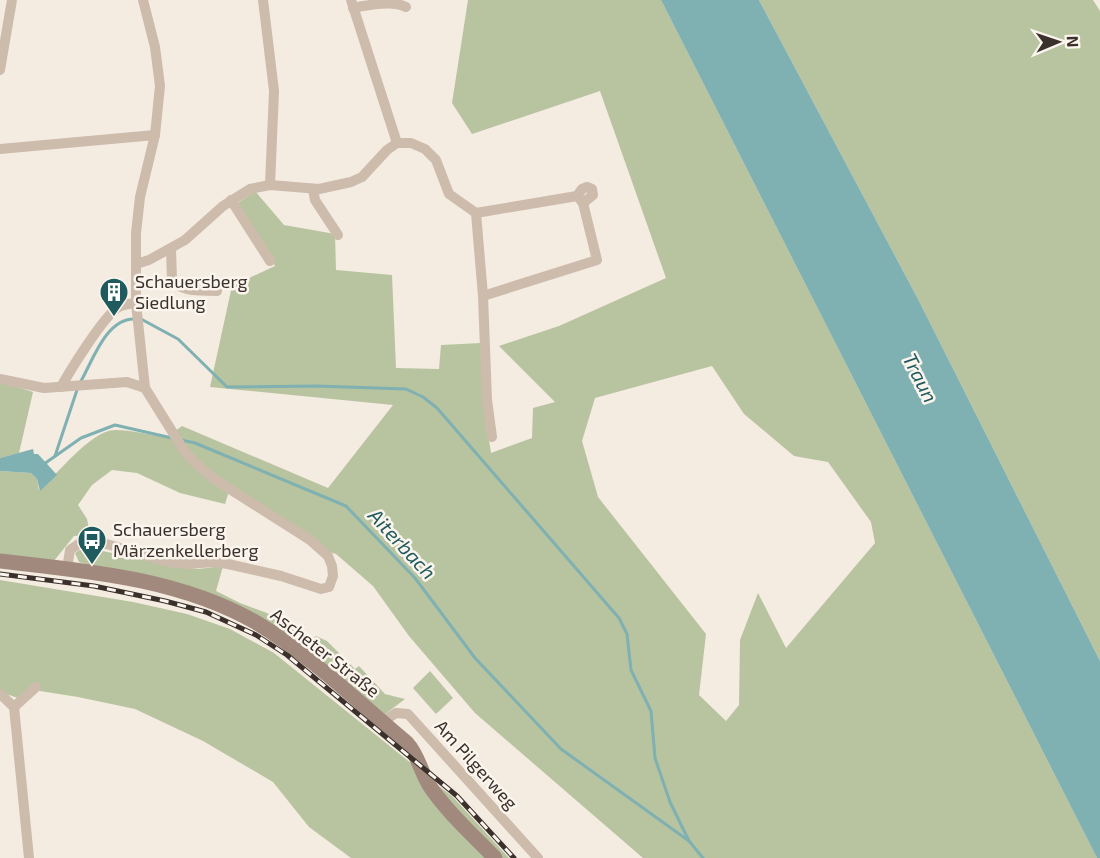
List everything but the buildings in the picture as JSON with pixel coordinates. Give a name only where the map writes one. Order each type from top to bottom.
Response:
[{"type":"main road","name":"Ascheter Straße","points":[[0,561],[67,569],[177,589],[232,610],[284,641],[414,750],[423,774],[439,798],[495,858]]},
{"type":"street","points":[[0,70],[12,0]]},
{"type":"street","points":[[67,569],[70,550],[80,543],[90,542],[103,543],[168,562],[228,564],[281,576],[321,589],[329,587],[333,576],[328,556],[310,540],[214,479],[193,461],[183,449],[145,387],[136,307],[136,233],[140,197],[155,135],[159,106],[159,68],[143,0]]},
{"type":"street","points":[[263,0],[274,91],[270,185]]},
{"type":"street","points":[[397,143],[352,4],[401,4],[406,7]]},
{"type":"street","points":[[0,149],[155,135]]},
{"type":"street","points":[[136,264],[171,249],[196,231],[231,200],[250,189],[270,185],[328,188],[357,180],[397,143],[411,143],[424,149],[436,160],[449,194],[476,213],[580,200],[597,260],[483,296]]},
{"type":"street","points":[[313,189],[315,200],[338,235]]},
{"type":"street","points":[[231,200],[270,261]]},
{"type":"street","points":[[476,213],[483,296],[486,400],[492,437]]},
{"type":"street","points":[[171,249],[174,284],[187,289],[217,291]]},
{"type":"street","points":[[65,387],[96,333],[116,309],[123,305],[136,307]]},
{"type":"street","points":[[0,379],[25,385],[65,387],[127,382],[145,387]]},
{"type":"street","points":[[15,710],[36,687]]},
{"type":"street","points":[[0,694],[15,710],[29,858]]},
{"type":"street","name":"Am Pilgerweg","points":[[382,722],[396,713],[408,714],[538,858]]},
{"type":"green space","points":[[468,0],[661,0],[1097,858],[643,858],[475,713],[409,636],[373,586],[336,554],[326,551],[230,488],[225,504],[180,493],[137,473],[112,470],[92,485],[78,505],[87,519],[90,535],[74,536],[53,562],[0,557],[0,471],[31,473],[37,479],[39,490],[85,445],[106,432],[121,430],[167,437],[182,426],[328,488],[393,405],[210,387],[232,286],[275,266],[238,203],[255,191],[284,225],[335,234],[336,270],[392,275],[396,368],[439,369],[441,345],[481,343],[483,399],[491,453],[532,438],[533,408],[555,402],[499,346],[559,326],[666,278],[600,91],[472,134],[452,103]],"holes":[[[712,366],[744,414],[794,456],[828,462],[871,522],[875,543],[786,648],[758,593],[740,640],[739,705],[726,721],[699,695],[706,634],[598,497],[582,441],[595,398]]]},
{"type":"green space","points":[[759,0],[1093,0],[1100,11],[1100,661],[919,301]]},
{"type":"green space","points":[[0,382],[33,392],[19,453],[0,458]]},
{"type":"green space","points":[[84,547],[177,567],[198,569],[223,566],[216,591],[267,613],[310,641],[316,636],[327,641],[355,669],[359,666],[385,694],[405,699],[384,715],[263,620],[79,562],[75,553]]},
{"type":"green space","points":[[0,580],[133,602],[187,614],[230,629],[274,653],[412,764],[488,858],[351,858],[309,827],[273,782],[203,741],[135,709],[40,691],[34,685],[18,698],[0,692]]},
{"type":"green space","points":[[430,671],[453,698],[436,714],[413,688]]},
{"type":"green space","points":[[436,784],[452,796],[509,858],[502,858],[443,797]]},
{"type":"water","name":"Traun","points":[[661,0],[759,0],[919,301],[1100,661],[1100,858],[1097,858]]},
{"type":"water","points":[[33,449],[34,454],[38,454],[57,475],[40,491],[37,479],[31,473],[0,471],[0,458]]},
{"type":"waterway","points":[[81,381],[108,333],[124,321],[134,319]]},
{"type":"waterway","points":[[141,319],[178,339],[227,387],[316,386],[406,389],[423,397],[437,408],[619,618],[627,634],[631,670],[651,711],[655,758],[670,802],[689,841]]},
{"type":"waterway","points":[[55,456],[77,390]]},
{"type":"waterway","name":"Aiterbach","points":[[44,464],[81,438],[115,425],[172,438]]},
{"type":"waterway","name":"Aiterbach","points":[[181,440],[195,443],[346,506],[415,578],[475,658],[561,749],[689,841],[703,858]]},
{"type":"railway","points":[[0,574],[94,586],[165,601],[206,612],[256,635],[287,655],[457,796],[514,858]]},
{"type":"place","name":"Schauersberg Siedlung","points":[[114,318]]},
{"type":"place","name":"Schauersberg Märzenkellerberg","points":[[92,566]]}]
